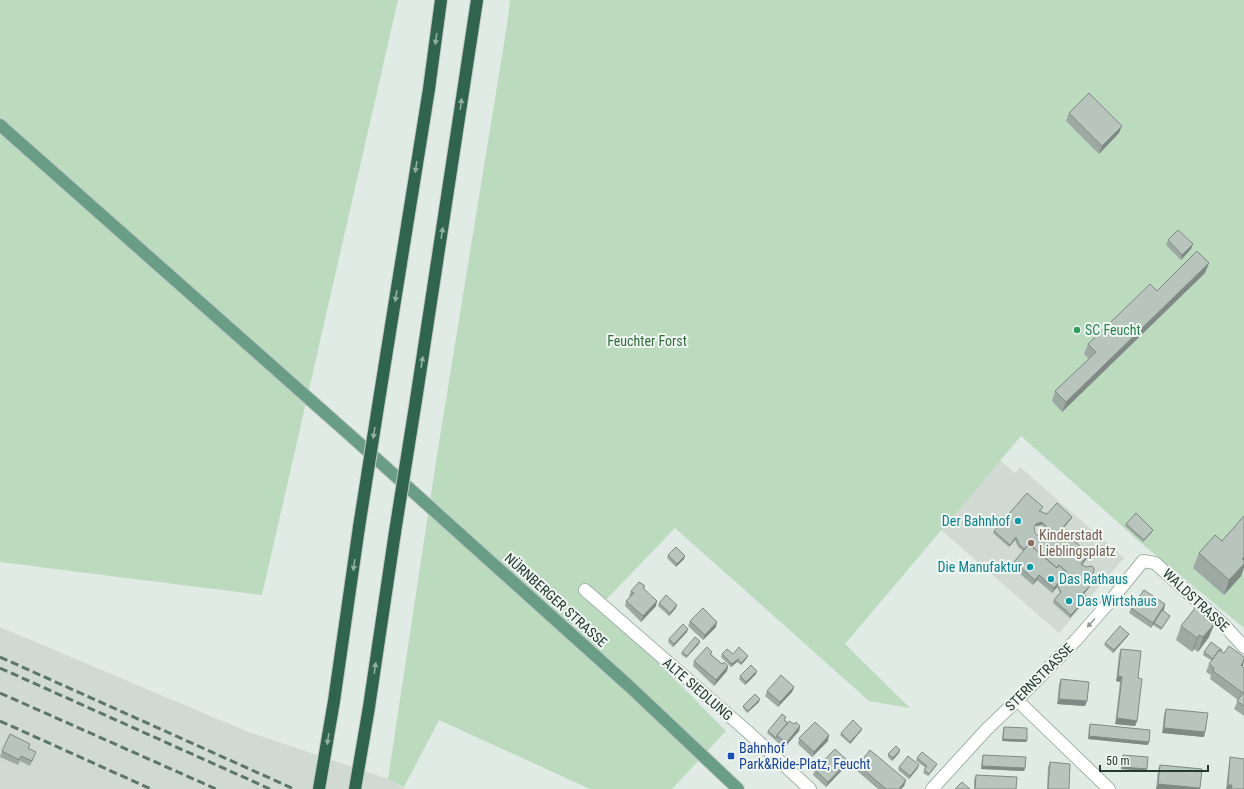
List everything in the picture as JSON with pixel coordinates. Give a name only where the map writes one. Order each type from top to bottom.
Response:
[{"type":"highway","points":[[319,789],[334,701],[359,527],[428,97],[441,0]]},
{"type":"highway","points":[[355,789],[369,707],[477,0]]},
{"type":"main road","name":"NÜRNBERGER STRASSE","points":[[0,125],[351,436],[629,686],[738,789]]},
{"type":"street","name":"WALDSTRASSE","points":[[1143,561],[1155,562],[1224,625],[1244,647]]},
{"type":"street","name":"STERNSTRASSE","points":[[932,789],[986,730],[1018,700],[1076,639],[1112,599],[1143,561]]},
{"type":"street","name":"ALTE SIEDLUNG","points":[[585,590],[748,732],[810,789]]},
{"type":"street","points":[[1018,700],[1109,789]]},
{"type":"shaded area","name":"Kinderstadt Lieblingsplatz","points":[[999,459],[1015,473],[1020,467],[1124,558],[1059,633],[939,528]]},
{"type":"shaded area","points":[[0,627],[246,731],[388,779],[406,789],[0,789]]},
{"type":"green space","points":[[0,0],[398,0],[262,595],[0,562]]},
{"type":"green space","name":"Feuchter Forst","points":[[510,0],[1244,0],[1244,628],[1141,543],[1021,436],[845,644],[910,708],[869,701],[675,528],[601,605],[726,731],[672,789],[590,789],[439,720],[404,787],[388,779],[437,455]]},
{"type":"building","points":[[1089,93],[1122,126],[1102,146],[1069,113]]},
{"type":"building","points":[[1178,230],[1193,244],[1182,255],[1168,240]]},
{"type":"building","points":[[1197,251],[1209,263],[1066,402],[1055,391],[1096,352],[1088,344],[1150,284],[1157,291]]},
{"type":"building","points":[[1027,493],[1043,507],[1039,511],[1047,514],[1057,503],[1072,517],[1058,533],[1060,540],[1065,533],[1089,554],[1081,564],[1086,567],[1092,566],[1094,569],[1092,581],[1083,593],[1087,597],[1071,615],[1054,600],[1061,592],[1057,585],[1067,572],[1059,565],[1057,568],[1029,544],[1024,549],[1019,544],[1016,537],[1010,545],[994,531]],"holes":[[[1042,522],[1047,528],[1045,534],[1038,536],[1035,533],[1034,527],[1036,524]]]},
{"type":"building","points":[[1136,513],[1153,530],[1144,540],[1126,524]]},
{"type":"building","points":[[1244,516],[1244,557],[1242,559],[1244,560],[1244,564],[1229,580],[1199,553],[1215,535],[1222,541]]},
{"type":"building","points":[[1029,544],[1057,568],[1059,565],[1067,572],[1054,588],[1039,575],[1035,580],[1014,562]]},
{"type":"building","points":[[676,547],[685,556],[677,564],[668,555]]},
{"type":"building","points":[[639,582],[645,586],[643,588],[657,601],[643,616],[626,601],[634,593],[631,591]]},
{"type":"building","points":[[1144,590],[1165,604],[1153,623],[1131,608]]},
{"type":"building","points":[[666,595],[677,605],[670,613],[659,603]]},
{"type":"building","points":[[703,608],[717,622],[705,635],[690,621]]},
{"type":"building","points":[[1195,608],[1215,623],[1203,637],[1199,635],[1197,638],[1181,626]]},
{"type":"building","points":[[1162,610],[1170,616],[1162,628],[1154,623]]},
{"type":"building","points":[[683,624],[688,629],[674,644],[669,639]]},
{"type":"building","points":[[1120,626],[1129,634],[1114,650],[1105,643]]},
{"type":"building","points":[[695,637],[700,641],[687,656],[682,652]]},
{"type":"building","points":[[1211,642],[1222,650],[1219,650],[1213,659],[1204,652]]},
{"type":"building","points":[[1229,646],[1244,657],[1241,665],[1244,668],[1244,706],[1237,701],[1243,693],[1213,671],[1214,668],[1209,664],[1219,650],[1224,653]]},
{"type":"building","points":[[707,647],[712,652],[710,654],[722,664],[724,662],[728,666],[716,680],[694,661]]},
{"type":"building","points":[[739,647],[748,656],[741,663],[738,659],[732,664],[722,654],[727,649],[733,654]]},
{"type":"building","points":[[1121,649],[1141,651],[1138,678],[1142,679],[1137,721],[1117,718],[1122,677],[1118,676]]},
{"type":"building","points":[[751,665],[757,671],[746,682],[740,676]]},
{"type":"building","points":[[781,675],[794,687],[780,702],[767,691]]},
{"type":"building","points":[[1061,679],[1089,682],[1087,701],[1059,699]]},
{"type":"building","points":[[755,694],[760,699],[748,711],[743,706]]},
{"type":"building","points":[[1166,709],[1208,713],[1205,732],[1164,728]]},
{"type":"building","points":[[782,714],[786,717],[784,720],[788,723],[776,738],[768,731]]},
{"type":"building","points":[[853,720],[862,729],[850,742],[841,733]]},
{"type":"building","points":[[789,721],[794,724],[796,722],[800,726],[786,743],[777,735]]},
{"type":"building","points":[[815,722],[829,735],[814,752],[799,738]]},
{"type":"building","points":[[1090,724],[1150,730],[1149,742],[1089,736]]},
{"type":"building","points":[[1004,727],[1027,728],[1027,740],[1003,739]]},
{"type":"building","points":[[10,734],[30,744],[28,748],[36,752],[32,761],[21,756],[19,760],[2,751]]},
{"type":"building","points":[[896,746],[900,750],[893,758],[888,754]]},
{"type":"building","points":[[835,749],[848,761],[828,782],[815,770]]},
{"type":"building","points":[[870,750],[906,780],[899,789],[886,789],[858,765]]},
{"type":"building","points":[[922,752],[937,764],[929,774],[924,770],[927,766],[917,758]]},
{"type":"building","points":[[983,755],[1026,757],[1025,768],[982,766]]},
{"type":"building","points":[[1123,755],[1148,757],[1147,769],[1122,767]]},
{"type":"building","points":[[908,756],[919,765],[910,776],[899,767]]},
{"type":"building","points":[[1230,757],[1244,759],[1244,789],[1231,789],[1232,785],[1228,785]]},
{"type":"building","points":[[1050,762],[1070,764],[1069,789],[1048,789]]},
{"type":"building","points":[[1160,765],[1202,769],[1200,788],[1158,784]]},
{"type":"building","points":[[976,775],[1017,777],[1016,789],[975,789]]},
{"type":"building","points":[[962,782],[970,789],[955,789]]},
{"type":"railway","points":[[0,657],[294,789]]},
{"type":"railway","points":[[0,668],[270,789]]},
{"type":"railway","points":[[0,693],[216,789]]},
{"type":"railway","points":[[0,721],[151,789]]},
{"type":"place","name":"SC Feucht","points":[[1077,330]]},
{"type":"place","name":"Der Bahnhof","points":[[1018,521]]},
{"type":"place","name":"Kinderstadt Lieblingsplatz","points":[[1031,543]]},
{"type":"place","name":"Die Manufaktur","points":[[1030,567]]},
{"type":"place","name":"Das Rathaus","points":[[1051,579]]},
{"type":"place","name":"Das Wirtshaus","points":[[1069,601]]},
{"type":"place","name":"Bahnhof Park&Ride-Platz, Feucht","points":[[731,756]]}]
